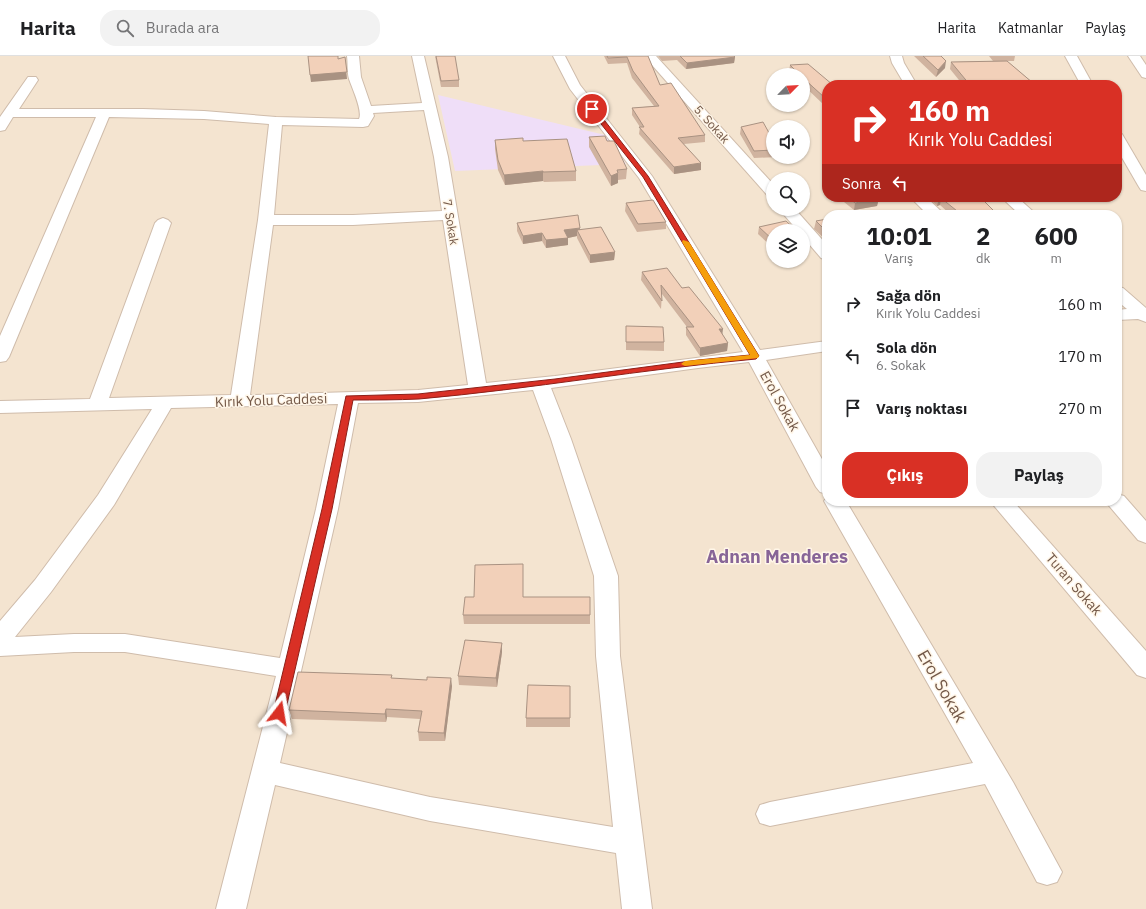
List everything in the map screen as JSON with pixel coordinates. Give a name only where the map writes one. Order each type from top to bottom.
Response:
[{"type":"street","points":[[11,113],[204,115],[276,120],[363,123],[367,116],[355,77],[353,56]]},
{"type":"street","name":"7. Sokak","points":[[418,56],[441,157],[478,390]]},
{"type":"street","name":"Erol Sokak","points":[[559,56],[574,86],[645,176],[756,356],[822,478]]},
{"type":"street","name":"5. Sokak","points":[[650,56],[766,185]]},
{"type":"street","points":[[896,56],[898,63],[908,80]]},
{"type":"street","points":[[1071,56],[1084,80]]},
{"type":"street","points":[[1134,56],[1146,74]]},
{"type":"street","points":[[0,127],[11,113],[32,80]]},
{"type":"street","points":[[366,110],[430,106]]},
{"type":"street","points":[[0,357],[104,113]]},
{"type":"street","points":[[240,400],[266,220],[276,120]]},
{"type":"street","points":[[1122,146],[1146,187]]},
{"type":"street","points":[[923,202],[931,210]]},
{"type":"street","points":[[1014,202],[1022,210]]},
{"type":"street","points":[[266,220],[353,220],[450,215]]},
{"type":"street","points":[[793,216],[822,249]]},
{"type":"street","points":[[97,405],[163,223]]},
{"type":"street","points":[[1122,296],[1145,314]]},
{"type":"street","points":[[1122,315],[1145,314]]},
{"type":"street","name":"Kırık Yolu Caddesi","points":[[0,407],[418,396],[540,383],[822,347]]},
{"type":"street","points":[[540,383],[561,439],[606,576],[608,656],[637,909]]},
{"type":"street","points":[[231,909],[290,669],[327,509],[349,398]]},
{"type":"street","points":[[0,638],[43,586],[106,500],[165,403]]},
{"type":"street","name":"Erol Sokak","points":[[838,506],[992,771],[1046,872]]},
{"type":"street","name":"Turan Sokak","points":[[1005,506],[1146,668]]},
{"type":"street","points":[[1120,506],[1146,535]]},
{"type":"street","points":[[0,647],[74,643],[125,643],[290,669]]},
{"type":"street","points":[[264,771],[430,809],[630,843]]},
{"type":"street","points":[[770,814],[992,771]]},
{"type":"shaded area","points":[[0,56],[1146,56],[1146,909],[0,909]]},
{"type":"shaded area","points":[[438,95],[605,135],[626,164],[455,171]]},
{"type":"building","points":[[308,56],[338,56],[338,59],[345,57],[347,72],[310,75]]},
{"type":"building","points":[[436,56],[455,56],[459,80],[441,81]]},
{"type":"building","points":[[607,56],[648,56],[660,85],[671,83],[705,135],[678,138],[701,163],[674,167],[639,127],[644,127],[632,108],[659,106],[633,71],[627,57],[608,58]]},
{"type":"building","points":[[680,56],[734,56],[735,57],[687,63]]},
{"type":"building","points":[[923,56],[941,56],[946,61],[938,70]]},
{"type":"building","points":[[1007,61],[1029,80],[966,80],[951,62]]},
{"type":"building","points":[[808,64],[827,80],[822,80],[822,95],[810,84],[810,68],[793,68],[790,65]]},
{"type":"building","points":[[763,122],[766,127],[766,150],[754,151],[741,127]]},
{"type":"building","points":[[605,136],[607,141],[614,141],[627,169],[617,170],[618,173],[611,176],[589,137]]},
{"type":"building","points":[[523,138],[523,141],[567,139],[576,171],[543,171],[504,175],[498,160],[495,140]]},
{"type":"building","points":[[653,200],[666,222],[638,224],[626,203]]},
{"type":"building","points":[[946,202],[985,202],[993,210],[956,210]]},
{"type":"building","points":[[578,215],[580,228],[564,230],[568,238],[546,240],[542,233],[523,236],[517,223]]},
{"type":"building","points":[[822,220],[822,227],[816,221]]},
{"type":"building","points":[[786,221],[789,224],[772,224]]},
{"type":"building","points":[[766,225],[766,234],[759,227]]},
{"type":"building","points":[[601,227],[615,252],[590,255],[577,230]]},
{"type":"building","points":[[667,268],[682,288],[689,287],[723,329],[719,329],[728,343],[700,348],[686,327],[694,327],[661,285],[662,301],[642,272]]},
{"type":"building","points":[[626,326],[663,327],[664,342],[626,342]]},
{"type":"building","points":[[523,564],[523,597],[590,597],[590,615],[463,615],[465,597],[474,597],[475,565]]},
{"type":"building","points":[[465,640],[502,643],[496,678],[458,676]]},
{"type":"building","points":[[298,672],[392,675],[391,678],[427,680],[427,677],[451,678],[444,733],[418,732],[422,711],[386,709],[385,714],[289,710]]},
{"type":"building","points":[[528,685],[570,686],[570,718],[526,718]]},
{"type":"slow traffic","points":[[685,242],[756,356],[685,364]]},
{"type":"district","name":"Adnan Menderes","points":[[777,556]]},
{"type":"route","points":[[279,713],[327,509],[349,398],[418,396],[555,382],[698,362],[756,356],[645,176],[592,109]]}]
